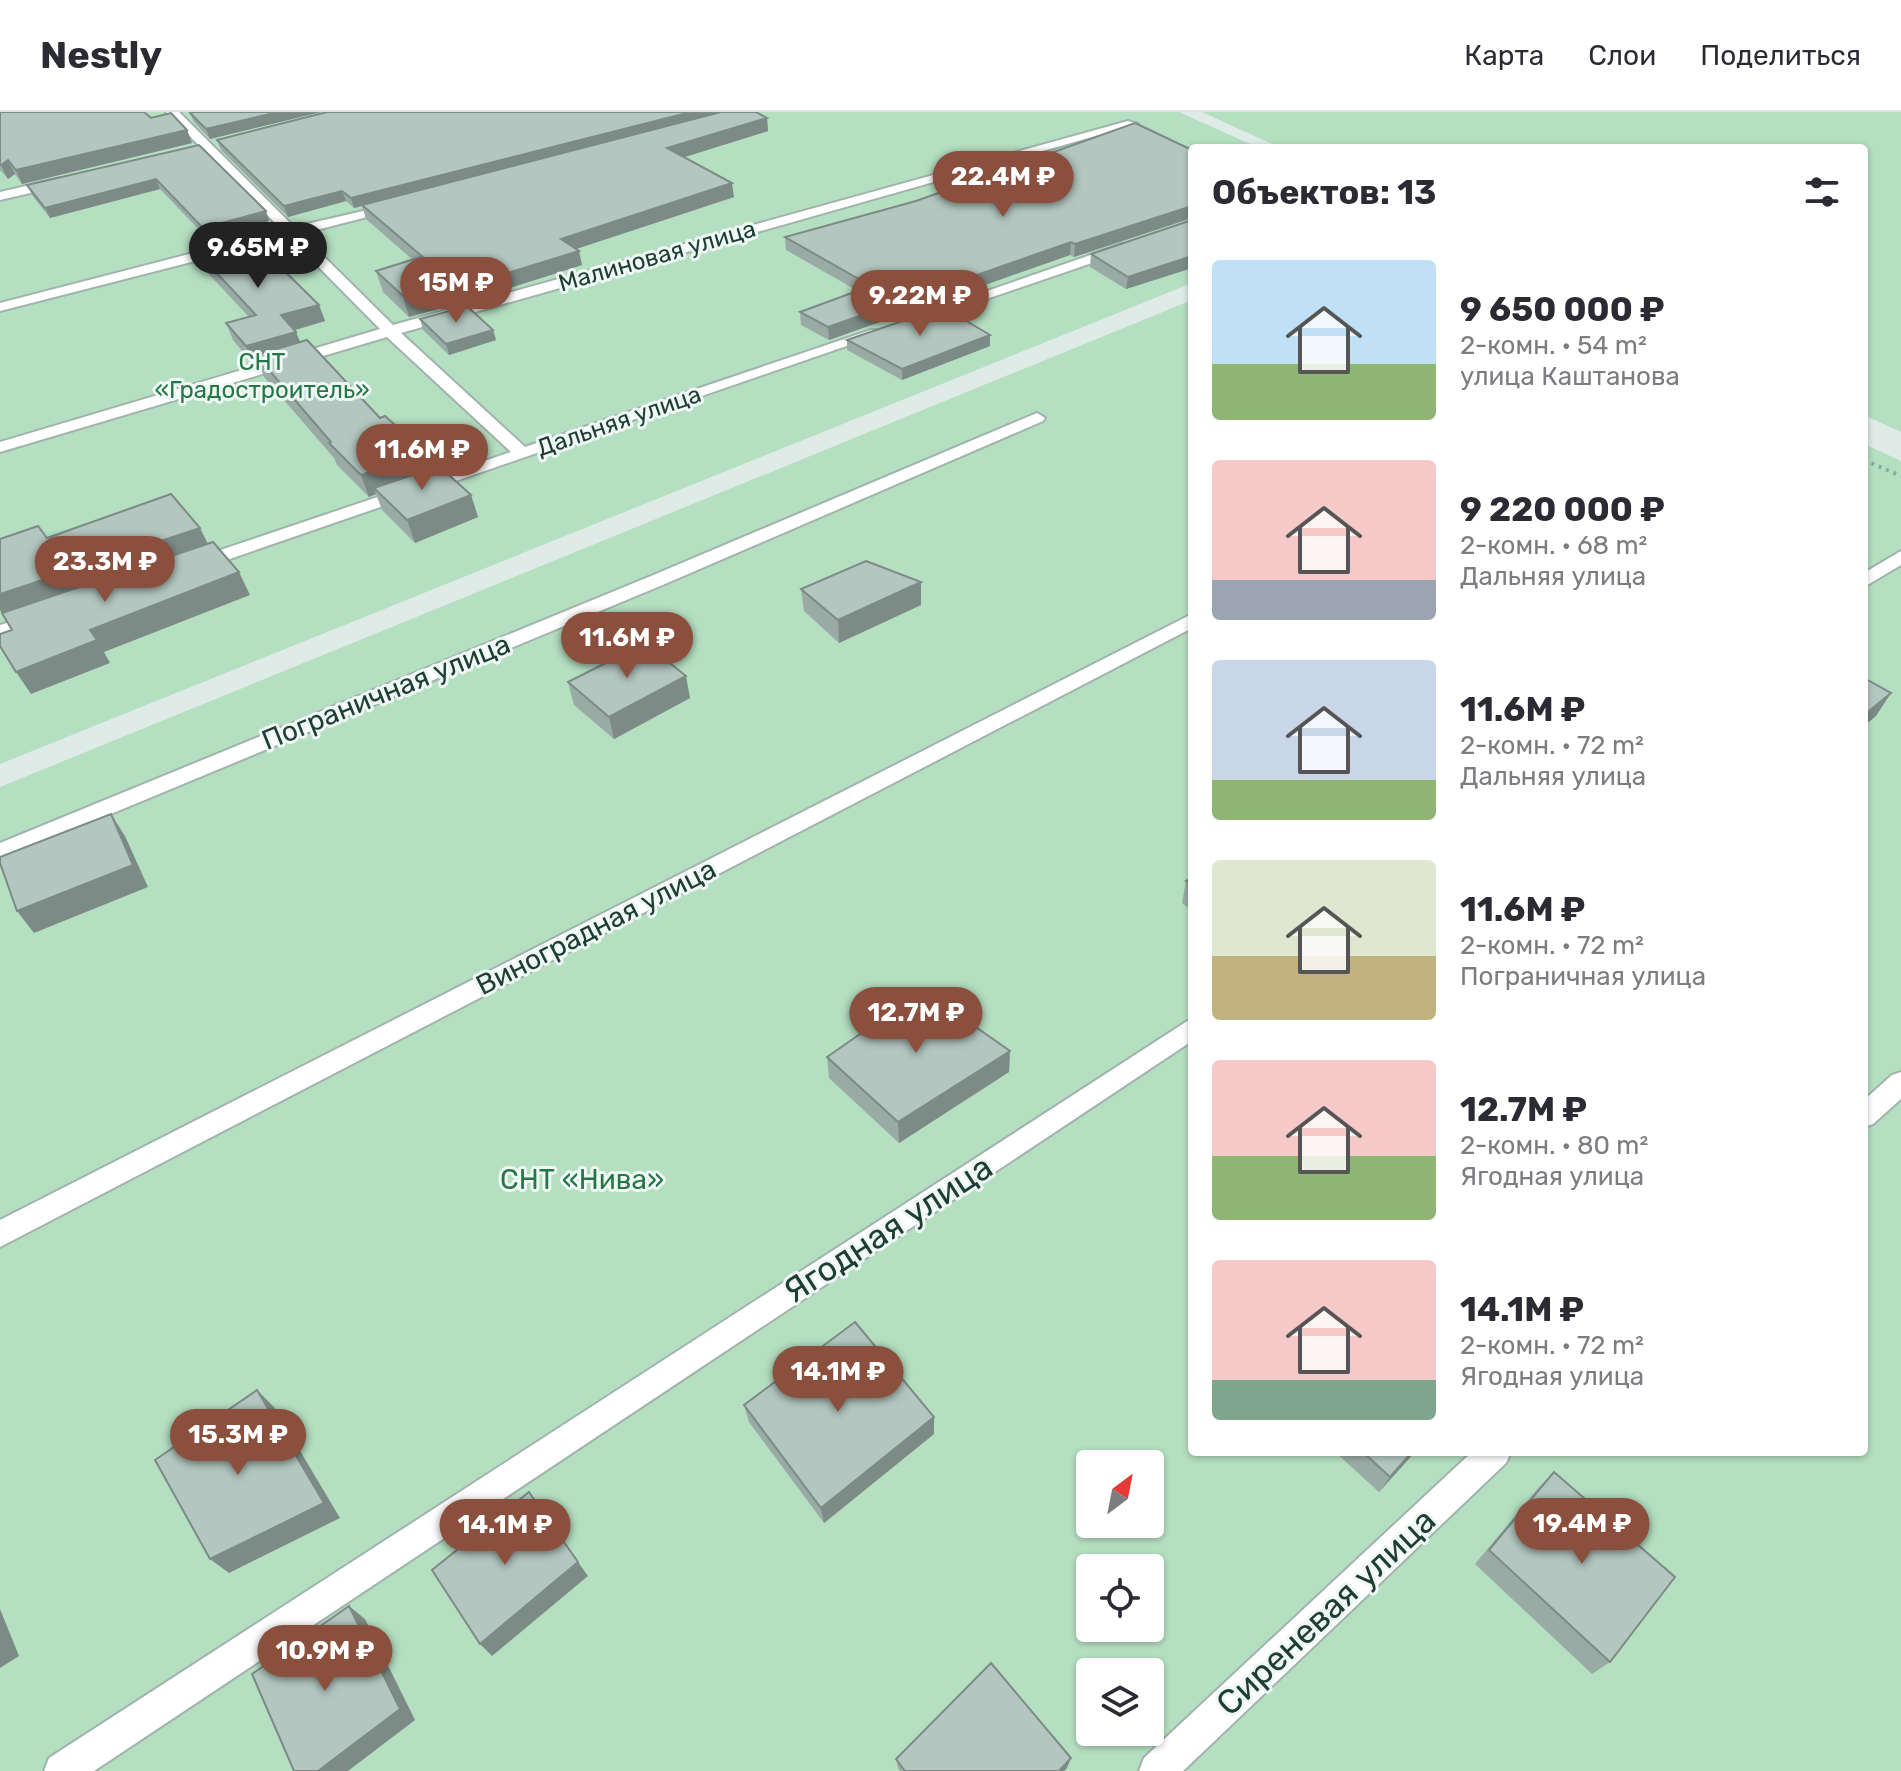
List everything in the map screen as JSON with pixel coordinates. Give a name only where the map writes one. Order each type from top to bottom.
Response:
[{"type":"street","points":[[172,112],[390,331],[523,454]]},
{"type":"street","name":"Малиновая улица","points":[[0,447],[390,331],[1132,124]]},
{"type":"street","points":[[0,196],[74,178]]},
{"type":"street","points":[[0,307],[409,201]]},
{"type":"street","name":"Дальняя улица","points":[[179,571],[1133,245]]},
{"type":"street","name":"Пограничная улица","points":[[0,852],[658,580],[1037,418]]},
{"type":"street","points":[[1868,578],[1901,557]]},
{"type":"street","points":[[0,632],[60,612]]},
{"type":"street","name":"Виноградная улица","points":[[0,1234],[1188,622]]},
{"type":"street","name":"Ягодная улица","points":[[62,1771],[1188,1031]]},
{"type":"street","points":[[1868,1112],[1901,1083]]},
{"type":"street","name":"Сиреневая улица","points":[[1157,1771],[1491,1456]]},
{"type":"path","points":[[1868,462],[1901,476]]},
{"type":"green space","name":"СНТ «Градостроитель»","points":[[0,112],[1179,112],[1250,144],[1188,144],[1188,285],[0,764]]},
{"type":"green space","points":[[1202,112],[1901,112],[1901,432],[1868,417],[1868,144],[1272,144]]},
{"type":"green space","name":"СНТ «Нива»","points":[[1188,302],[1188,1456],[1868,1456],[1868,446],[1901,461],[1901,1771],[0,1771],[0,787]]},
{"type":"building","points":[[0,112],[144,112],[151,118],[171,113],[187,130],[16,170],[8,160],[0,164]]},
{"type":"building","points":[[278,112],[206,129],[190,113]]},
{"type":"building","points":[[327,112],[691,112],[351,198],[342,191],[284,206],[217,140]]},
{"type":"building","points":[[721,112],[756,112],[767,118],[667,148],[732,183],[561,239],[579,251],[459,288],[362,205]]},
{"type":"building","points":[[1135,123],[1188,148],[1188,207],[1075,244],[1071,242],[828,327],[800,312],[871,286],[785,237],[916,201]]},
{"type":"building","points":[[199,145],[266,211],[203,228],[156,179],[45,208],[27,185]]},
{"type":"building","points":[[1188,221],[1188,257],[1128,277],[1091,254]]},
{"type":"building","points":[[251,238],[319,305],[281,315],[296,332],[246,346],[226,323],[256,315],[197,252]]},
{"type":"building","points":[[421,257],[450,284],[403,296],[376,271]]},
{"type":"building","points":[[467,306],[493,330],[446,344],[420,319]]},
{"type":"building","points":[[943,307],[990,335],[902,369],[847,340]]},
{"type":"building","points":[[307,340],[380,418],[385,416],[426,453],[361,475],[329,443],[256,355]]},
{"type":"building","points":[[439,466],[471,495],[407,520],[374,488]]},
{"type":"building","points":[[171,494],[200,528],[0,594],[0,539],[38,526],[47,538]]},
{"type":"building","points":[[213,542],[239,572],[90,630],[97,640],[16,672],[0,646],[0,634],[12,630],[2,613]]},
{"type":"building","points":[[866,561],[921,582],[838,620],[801,589]]},
{"type":"building","points":[[645,643],[686,676],[609,717],[568,682]]},
{"type":"building","points":[[1868,680],[1891,693],[1868,712]]},
{"type":"building","points":[[111,814],[133,865],[17,911],[0,857]]},
{"type":"building","points":[[923,990],[1010,1051],[898,1122],[827,1057]]},
{"type":"building","points":[[855,1322],[934,1417],[821,1508],[744,1405]]},
{"type":"building","points":[[257,1390],[324,1503],[210,1559],[155,1460]]},
{"type":"building","points":[[1367,1456],[1408,1456],[1390,1477]]},
{"type":"building","points":[[1554,1472],[1675,1577],[1610,1662],[1489,1550]]},
{"type":"building","points":[[529,1492],[578,1562],[480,1644],[432,1570]]},
{"type":"building","points":[[349,1606],[400,1709],[318,1771],[294,1771],[252,1674]]},
{"type":"building","points":[[991,1663],[1071,1758],[1059,1771],[905,1771],[896,1759]]}]
